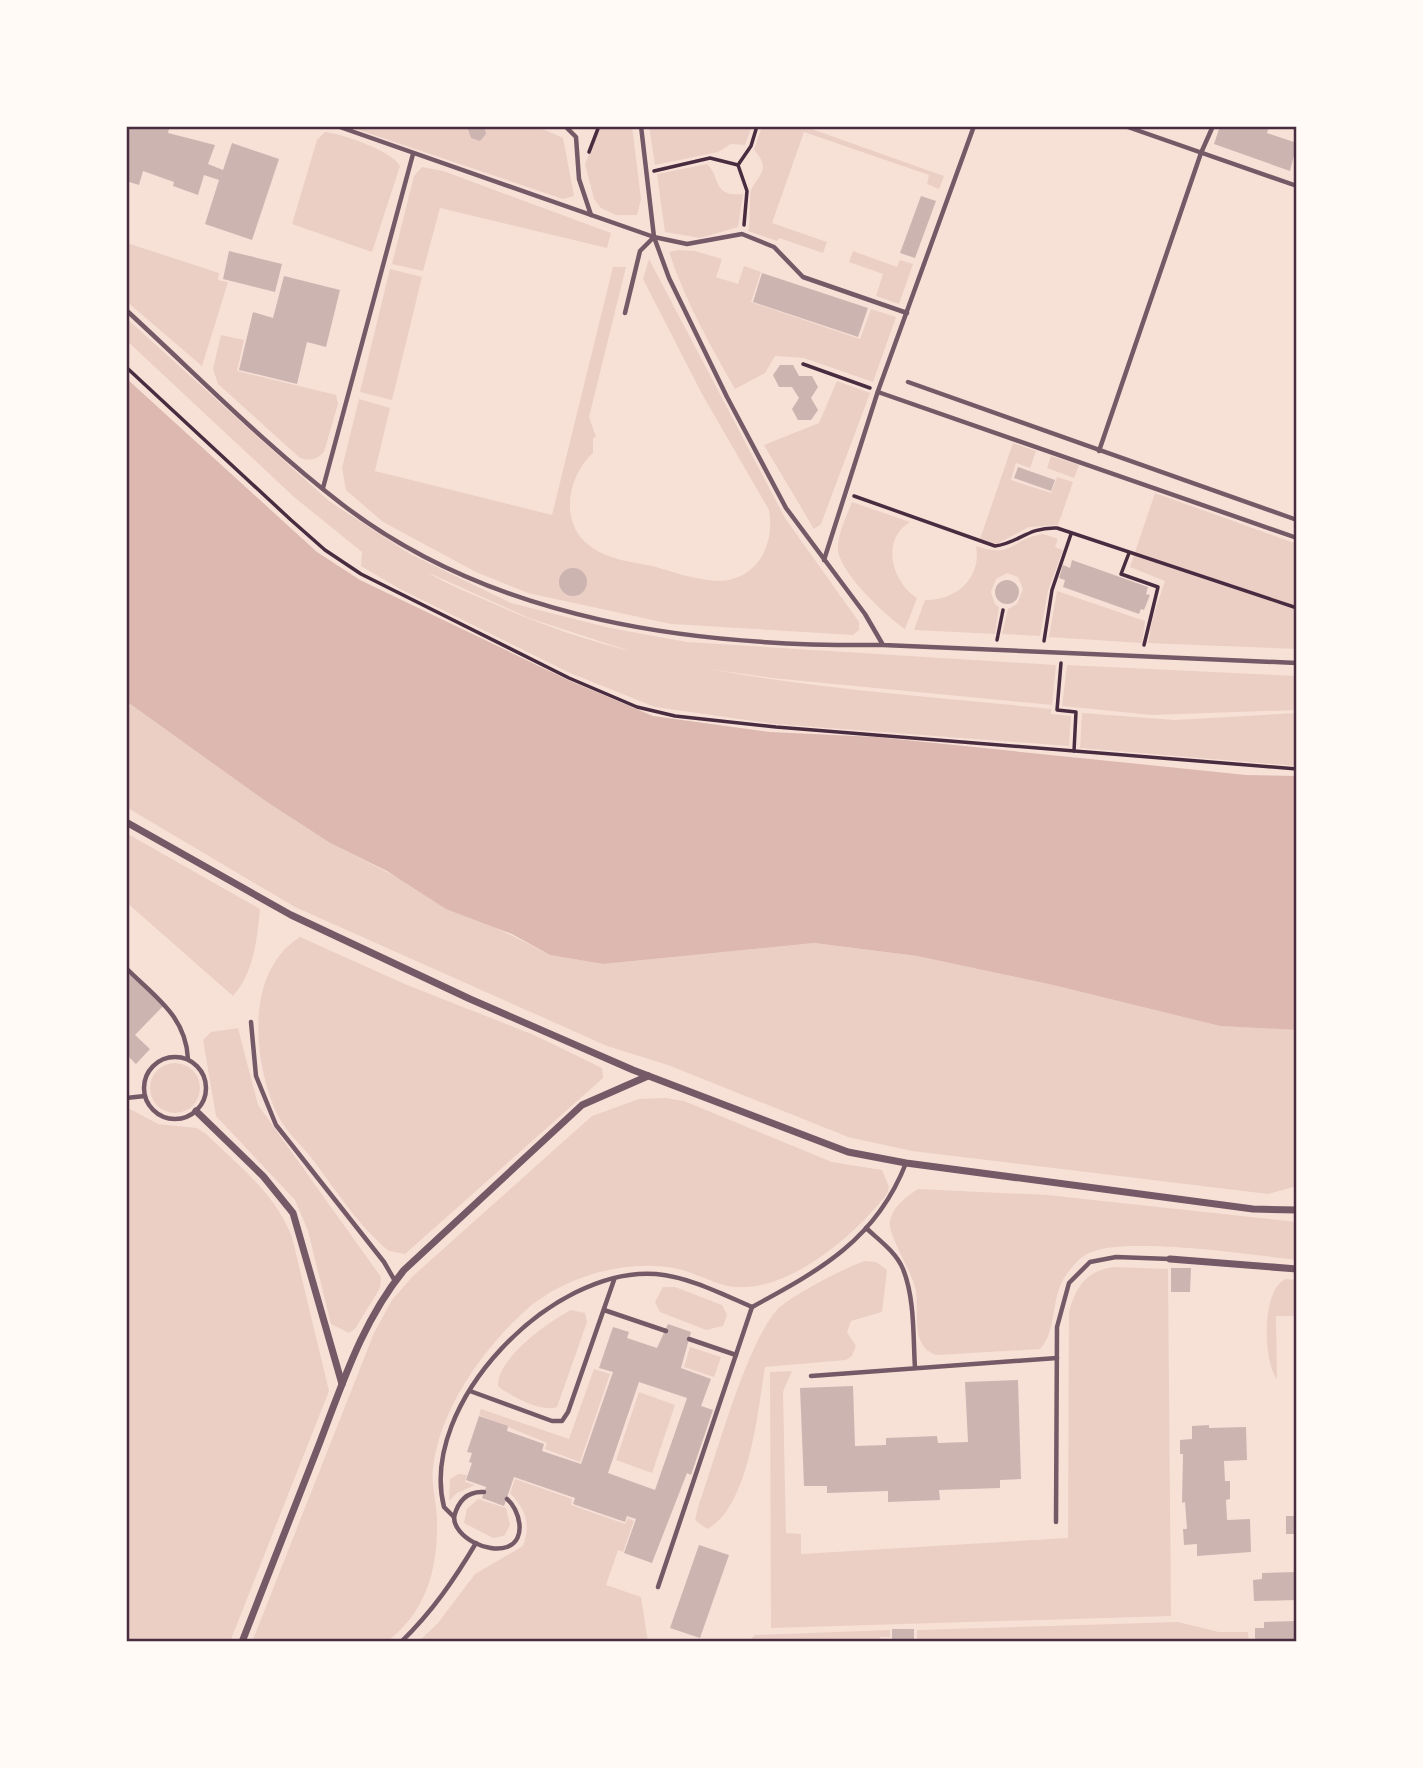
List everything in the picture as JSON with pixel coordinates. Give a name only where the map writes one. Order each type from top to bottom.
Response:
[{"type":"street","points":[[126,822],[291,915],[470,999],[648,1076],[848,1152],[906,1163],[1253,1209],[1297,1210]]},
{"type":"street","points":[[242,1642],[342,1385],[365,1331],[395,1281],[582,1105],[648,1076]]},
{"type":"street","points":[[196,1111],[263,1176],[293,1213],[342,1385]]},
{"type":"street","points":[[1170,1259],[1297,1269]]},
{"type":"lane","points":[[337,126],[654,237],[687,244],[742,234],[774,247],[803,277],[907,313]]},
{"type":"lane","points":[[565,126],[576,137],[575,156],[591,216]]},
{"type":"lane","points":[[641,126],[654,237],[669,278],[727,397],[786,508],[883,645]]},
{"type":"lane","points":[[824,561],[878,391],[974,126]]},
{"type":"lane","points":[[1125,126],[1297,186]]},
{"type":"lane","points":[[1099,451],[1201,153],[1213,126]]},
{"type":"lane","points":[[323,488],[413,154]]},
{"type":"lane","points":[[625,313],[640,251],[654,237]]},
{"type":"lane","points":[[126,310],[323,488],[396,539],[474,580],[537,604],[616,623],[690,635],[995,652],[1297,663]]},
{"type":"lane","points":[[908,382],[1297,520]]},
{"type":"lane","points":[[878,391],[1297,538]]},
{"type":"lane","points":[[126,968],[180,1022],[187,1040],[188,1059]]},
{"type":"lane","points":[[251,1023],[256,1076],[276,1125],[384,1262],[395,1281]]},
{"type":"lane","points":[[170,1057],[188,1059],[201,1071],[207,1088],[205,1097],[196,1111],[180,1118],[162,1116],[145,1097],[145,1079],[155,1064],[170,1057]]},
{"type":"lane","points":[[126,1098],[145,1097]]},
{"type":"lane","points":[[658,1587],[752,1307],[821,1270],[866,1228],[896,1190],[906,1163]]},
{"type":"lane","points":[[866,1228],[890,1249],[902,1268],[909,1293],[915,1368]]},
{"type":"lane","points":[[1056,1522],[1057,1326],[1063,1298],[1077,1271],[1090,1262],[1116,1257],[1170,1259]]},
{"type":"lane","points":[[507,1499],[515,1506],[519,1515],[520,1524],[513,1542],[507,1547],[497,1548],[476,1543],[457,1529],[454,1517],[444,1507],[440,1469],[452,1427],[470,1391],[491,1360],[528,1320],[571,1292],[614,1279],[655,1274],[702,1285],[752,1307]]},
{"type":"lane","points":[[470,1391],[552,1421],[562,1421],[614,1279]]},
{"type":"lane","points":[[604,1310],[666,1331]]},
{"type":"lane","points":[[689,1339],[736,1355]]},
{"type":"lane","points":[[811,1376],[1057,1358]]},
{"type":"lane","points":[[454,1517],[466,1496],[474,1491],[484,1492]]},
{"type":"lane","points":[[401,1642],[426,1618],[452,1585],[476,1543]]},
{"type":"path","points":[[575,156],[588,154],[599,126]]},
{"type":"path","points":[[738,165],[751,146],[757,126]]},
{"type":"path","points":[[647,172],[710,158],[738,165]]},
{"type":"path","points":[[738,165],[747,191],[747,217],[742,234]]},
{"type":"path","points":[[803,364],[878,391]]},
{"type":"path","points":[[126,366],[291,520],[325,550],[361,574],[544,666],[637,706],[675,716],[776,727],[1297,769]]},
{"type":"path","points":[[846,493],[995,546],[1008,544],[1030,530],[1045,528],[1071,533],[1297,608]]},
{"type":"path","points":[[1043,654],[1052,590],[1071,533]]},
{"type":"path","points":[[1129,552],[1121,574],[1158,587],[1143,658]]},
{"type":"path","points":[[995,652],[1003,610]]},
{"type":"path","points":[[1062,654],[1057,710],[1076,712],[1074,751]]},
{"type":"shaded area","points":[[347,126],[536,126],[563,138],[574,196],[563,199]]},
{"type":"shaded area","points":[[601,126],[632,126],[641,199],[637,215],[616,215],[601,208],[594,199],[585,164]]},
{"type":"shaded area","points":[[649,126],[752,126],[745,145],[731,144],[718,152],[655,165]]},
{"type":"shaded area","points":[[762,126],[803,126],[944,176],[939,189],[927,184],[929,175],[804,132],[772,223],[827,242],[823,253],[779,238],[777,241],[748,231],[751,190],[763,167],[754,150]]},
{"type":"shaded area","points":[[325,132],[378,149],[400,166],[372,252],[292,224],[317,140]]},
{"type":"shaded area","points":[[707,164],[721,189],[733,194],[743,194],[738,227],[700,238],[665,232],[657,174]]},
{"type":"shaded area","points":[[422,167],[443,171],[611,233],[607,248],[440,208],[423,271],[392,264],[414,176]]},
{"type":"shaded area","points":[[127,243],[219,273],[218,280],[228,282],[202,366],[126,301]]},
{"type":"shaded area","points":[[695,251],[722,259],[716,277],[738,284],[744,266],[761,272],[751,302],[860,339],[871,309],[896,317],[873,382],[804,358],[775,356],[765,373],[735,389],[683,288],[669,252]]},
{"type":"shaded area","points":[[853,251],[897,267],[900,260],[913,264],[899,304],[876,296],[883,274],[849,262]]},
{"type":"shaded area","points":[[649,259],[785,518],[859,622],[859,630],[853,635],[671,624],[528,593],[476,572],[383,522],[346,490],[342,468],[359,399],[390,408],[375,471],[552,515],[613,267],[626,267],[589,417],[596,437],[593,438],[593,453],[577,474],[572,487],[570,513],[574,525],[580,537],[590,546],[622,560],[708,580],[724,581],[737,578],[748,571],[758,562],[769,538],[769,510],[702,394],[643,279]]},
{"type":"shaded area","points":[[390,269],[422,277],[392,400],[360,392]]},
{"type":"shaded area","points":[[126,318],[329,501],[410,554],[511,603],[610,628],[687,642],[1056,665],[1052,705],[727,672],[840,688],[1051,709],[1051,714],[1071,716],[1069,746],[775,724],[655,707],[570,673],[400,589],[361,566],[362,552],[294,497],[126,340]],"holes":[[[427,572],[524,616],[453,586]],[[534,620],[629,651],[565,632]]]},
{"type":"shaded area","points":[[221,335],[244,340],[237,371],[336,395],[338,404],[321,455],[313,459],[300,458],[218,384],[213,369]]},
{"type":"shaded area","points":[[126,378],[317,552],[360,580],[568,680],[653,716],[770,732],[876,737],[1246,775],[1297,776],[1297,1030],[1220,1026],[1053,985],[917,956],[814,943],[603,964],[550,955],[512,934],[446,909],[387,871],[330,843],[264,800],[126,701]]},
{"type":"shaded area","points":[[837,381],[870,393],[821,524],[814,529],[764,445],[819,423]]},
{"type":"shaded area","points":[[1013,443],[1036,451],[1030,468],[1016,463],[1011,480],[1051,493],[1057,477],[1073,482],[1058,525],[1029,527],[997,544],[980,539]]},
{"type":"shaded area","points":[[1051,456],[1079,465],[1074,478],[1047,468]]},
{"type":"shaded area","points":[[1155,493],[1297,544],[1297,649],[1148,643],[1165,581],[1130,567]]},
{"type":"shaded area","points":[[852,502],[910,522],[895,539],[892,550],[896,572],[901,582],[917,598],[905,629],[865,594],[841,560],[839,538]]},
{"type":"shaded area","points":[[1043,534],[1058,539],[1055,547],[1063,550],[1048,591],[1040,636],[1002,634],[1008,609],[1017,604],[1023,589],[1018,577],[1007,573],[996,579],[991,592],[995,604],[999,607],[995,634],[914,630],[925,600],[956,592],[971,577],[977,558],[976,546],[1005,549],[1032,536]]},
{"type":"shaded area","points":[[1057,591],[1145,621],[1142,643],[1049,637]]},
{"type":"shaded area","points":[[1067,665],[1297,676],[1297,710],[1152,715],[1062,706]]},
{"type":"shaded area","points":[[126,701],[264,800],[330,843],[550,955],[603,964],[814,943],[917,956],[1053,985],[1220,1026],[1297,1030],[1297,1186],[1268,1194],[912,1151],[848,1137],[668,1065],[607,1046],[295,907],[126,807]]},
{"type":"shaded area","points":[[1082,713],[1175,720],[1297,713],[1297,766],[1080,748]]},
{"type":"shaded area","points":[[126,833],[260,909],[256,944],[250,966],[233,996],[126,902]]},
{"type":"shaded area","points":[[300,937],[407,985],[534,1035],[602,1068],[603,1078],[405,1254],[389,1251],[357,1218],[288,1130],[277,1114],[269,1093],[259,1044],[258,1019],[262,995],[269,972],[282,953]]},
{"type":"shaded area","points":[[238,1028],[258,1105],[381,1277],[380,1288],[355,1329],[349,1333],[331,1324],[308,1231],[295,1200],[216,1116],[203,1040],[211,1032]]},
{"type":"shaded area","points":[[175,1063],[192,1071],[200,1088],[192,1105],[175,1113],[158,1105],[150,1088],[158,1071]]},
{"type":"shaded area","points":[[665,1098],[684,1101],[832,1162],[882,1170],[889,1187],[887,1194],[857,1227],[820,1258],[777,1280],[755,1286],[734,1287],[678,1269],[639,1266],[618,1268],[577,1279],[540,1299],[509,1327],[479,1362],[444,1424],[433,1468],[437,1521],[435,1556],[427,1589],[411,1618],[386,1642],[252,1642],[374,1333],[392,1300],[413,1276],[592,1116],[639,1099]]},
{"type":"shaded area","points":[[126,1107],[158,1124],[197,1128],[206,1134],[243,1169],[276,1207],[292,1237],[329,1391],[230,1642],[130,1642],[126,1625]]},
{"type":"shaded area","points":[[918,1189],[1047,1195],[1297,1222],[1297,1260],[1160,1246],[1107,1248],[1089,1253],[1076,1262],[1066,1275],[1058,1293],[1049,1333],[1040,1349],[937,1355],[928,1351],[919,1336],[915,1287],[890,1227],[897,1206]]},
{"type":"shaded area","points":[[865,1261],[876,1262],[887,1270],[882,1312],[851,1321],[847,1332],[856,1346],[852,1356],[846,1360],[765,1367],[755,1432],[742,1480],[733,1501],[721,1518],[707,1529],[695,1520],[699,1504],[743,1374],[765,1326],[777,1310],[794,1297],[832,1275]]},
{"type":"shaded area","points":[[1115,1267],[1168,1269],[1171,1616],[771,1628],[770,1372],[792,1371],[783,1392],[786,1533],[801,1534],[801,1554],[1068,1538],[1069,1312],[1075,1294],[1084,1281],[1097,1272]]},
{"type":"shaded area","points":[[1286,1279],[1297,1280],[1297,1316],[1276,1316],[1277,1379],[1272,1370],[1267,1342],[1268,1310],[1278,1285]]},
{"type":"shaded area","points":[[663,1287],[675,1287],[722,1305],[727,1315],[723,1326],[706,1330],[660,1312],[655,1302]]},
{"type":"shaded area","points":[[571,1310],[585,1313],[587,1322],[557,1407],[535,1406],[498,1386],[500,1375],[515,1353],[538,1332]]},
{"type":"shaded area","points":[[690,1347],[721,1357],[714,1377],[684,1367]]},
{"type":"shaded area","points":[[594,1369],[610,1374],[580,1462],[545,1449],[547,1443],[479,1415],[481,1409],[569,1439]]},
{"type":"shaded area","points":[[639,1392],[675,1405],[652,1473],[616,1460]]},
{"type":"shaded area","points":[[459,1474],[467,1475],[465,1482],[475,1485],[457,1493],[449,1501],[450,1479]]},
{"type":"shaded area","points":[[515,1479],[572,1499],[571,1505],[625,1524],[628,1518],[634,1521],[623,1552],[618,1550],[606,1585],[641,1597],[648,1642],[418,1642],[438,1623],[475,1574],[523,1546],[527,1531],[526,1518],[510,1493]]},
{"type":"shaded area","points":[[478,1499],[506,1508],[510,1525],[504,1536],[493,1538],[464,1523],[467,1509]]},
{"type":"shaded area","points":[[1178,1622],[1219,1632],[1248,1632],[1249,1642],[917,1642],[917,1630]]},
{"type":"shaded area","points":[[890,1630],[890,1637],[880,1637],[880,1642],[748,1642],[755,1635]]},
{"type":"building","points":[[126,126],[159,126],[169,129],[168,133],[215,145],[208,164],[223,170],[232,143],[279,159],[252,240],[205,224],[219,180],[204,175],[198,195],[173,186],[174,182],[143,171],[139,185],[126,181]]},
{"type":"building","points":[[472,126],[484,126],[486,134],[480,141],[471,138],[468,129]]},
{"type":"building","points":[[1220,126],[1256,129],[1257,126],[1266,126],[1269,127],[1267,133],[1297,143],[1290,171],[1214,144]]},
{"type":"building","points":[[921,196],[936,201],[915,258],[900,253]]},
{"type":"building","points":[[229,251],[282,264],[275,292],[223,279]]},
{"type":"building","points":[[762,273],[868,308],[858,337],[753,302]]},
{"type":"building","points":[[284,276],[340,290],[326,347],[307,342],[297,384],[239,370],[253,312],[273,318]]},
{"type":"building","points":[[780,365],[793,365],[799,376],[812,376],[818,387],[811,398],[818,410],[811,420],[798,420],[792,409],[799,398],[792,387],[779,387],[773,375]]},
{"type":"building","points":[[1018,467],[1055,480],[1051,491],[1014,478]]},
{"type":"building","points":[[1072,560],[1148,587],[1146,594],[1150,595],[1144,610],[1141,609],[1139,614],[1063,587],[1065,580],[1059,578],[1063,565],[1070,568]]},
{"type":"building","points":[[573,568],[583,572],[587,582],[583,592],[573,596],[563,592],[559,582],[563,572]]},
{"type":"building","points":[[1007,580],[1016,583],[1019,592],[1016,601],[1007,604],[998,601],[995,592],[998,583]]},
{"type":"building","points":[[131,973],[164,1005],[135,1035],[150,1049],[136,1064],[126,1054],[126,978]]},
{"type":"building","points":[[1171,1268],[1191,1268],[1190,1292],[1171,1292]]},
{"type":"building","points":[[668,1324],[691,1332],[681,1368],[711,1379],[701,1406],[713,1410],[691,1475],[687,1473],[652,1563],[624,1553],[636,1519],[627,1516],[625,1522],[573,1504],[575,1498],[514,1477],[504,1506],[482,1498],[486,1487],[466,1480],[472,1463],[469,1462],[472,1453],[467,1452],[479,1416],[508,1426],[507,1431],[544,1444],[542,1451],[581,1464],[613,1372],[599,1368],[613,1327],[629,1332],[627,1338],[657,1348]],"holes":[[[639,1382],[687,1398],[655,1490],[608,1473]]]},
{"type":"building","points":[[1018,1380],[1021,1479],[1000,1480],[1000,1488],[939,1490],[940,1500],[888,1502],[888,1491],[827,1493],[827,1486],[804,1486],[800,1388],[853,1386],[855,1446],[886,1445],[886,1438],[937,1436],[938,1443],[968,1442],[965,1382]]},
{"type":"building","points":[[1209,1425],[1209,1428],[1246,1427],[1247,1460],[1224,1461],[1225,1481],[1230,1481],[1230,1499],[1226,1500],[1227,1520],[1250,1519],[1251,1552],[1197,1556],[1197,1544],[1184,1545],[1183,1529],[1187,1529],[1185,1502],[1182,1503],[1183,1454],[1180,1454],[1180,1440],[1192,1439],[1192,1426]]},
{"type":"building","points":[[1286,1516],[1297,1516],[1297,1534],[1286,1534]]},
{"type":"building","points":[[699,1545],[729,1555],[700,1638],[670,1628]]},
{"type":"building","points":[[1297,1572],[1297,1600],[1254,1601],[1253,1580],[1262,1579],[1262,1573]]},
{"type":"building","points":[[1297,1621],[1297,1642],[1255,1642],[1255,1628],[1264,1628],[1264,1622]]},
{"type":"building","points":[[892,1629],[914,1629],[914,1642],[881,1642],[881,1639],[892,1639]]}]
